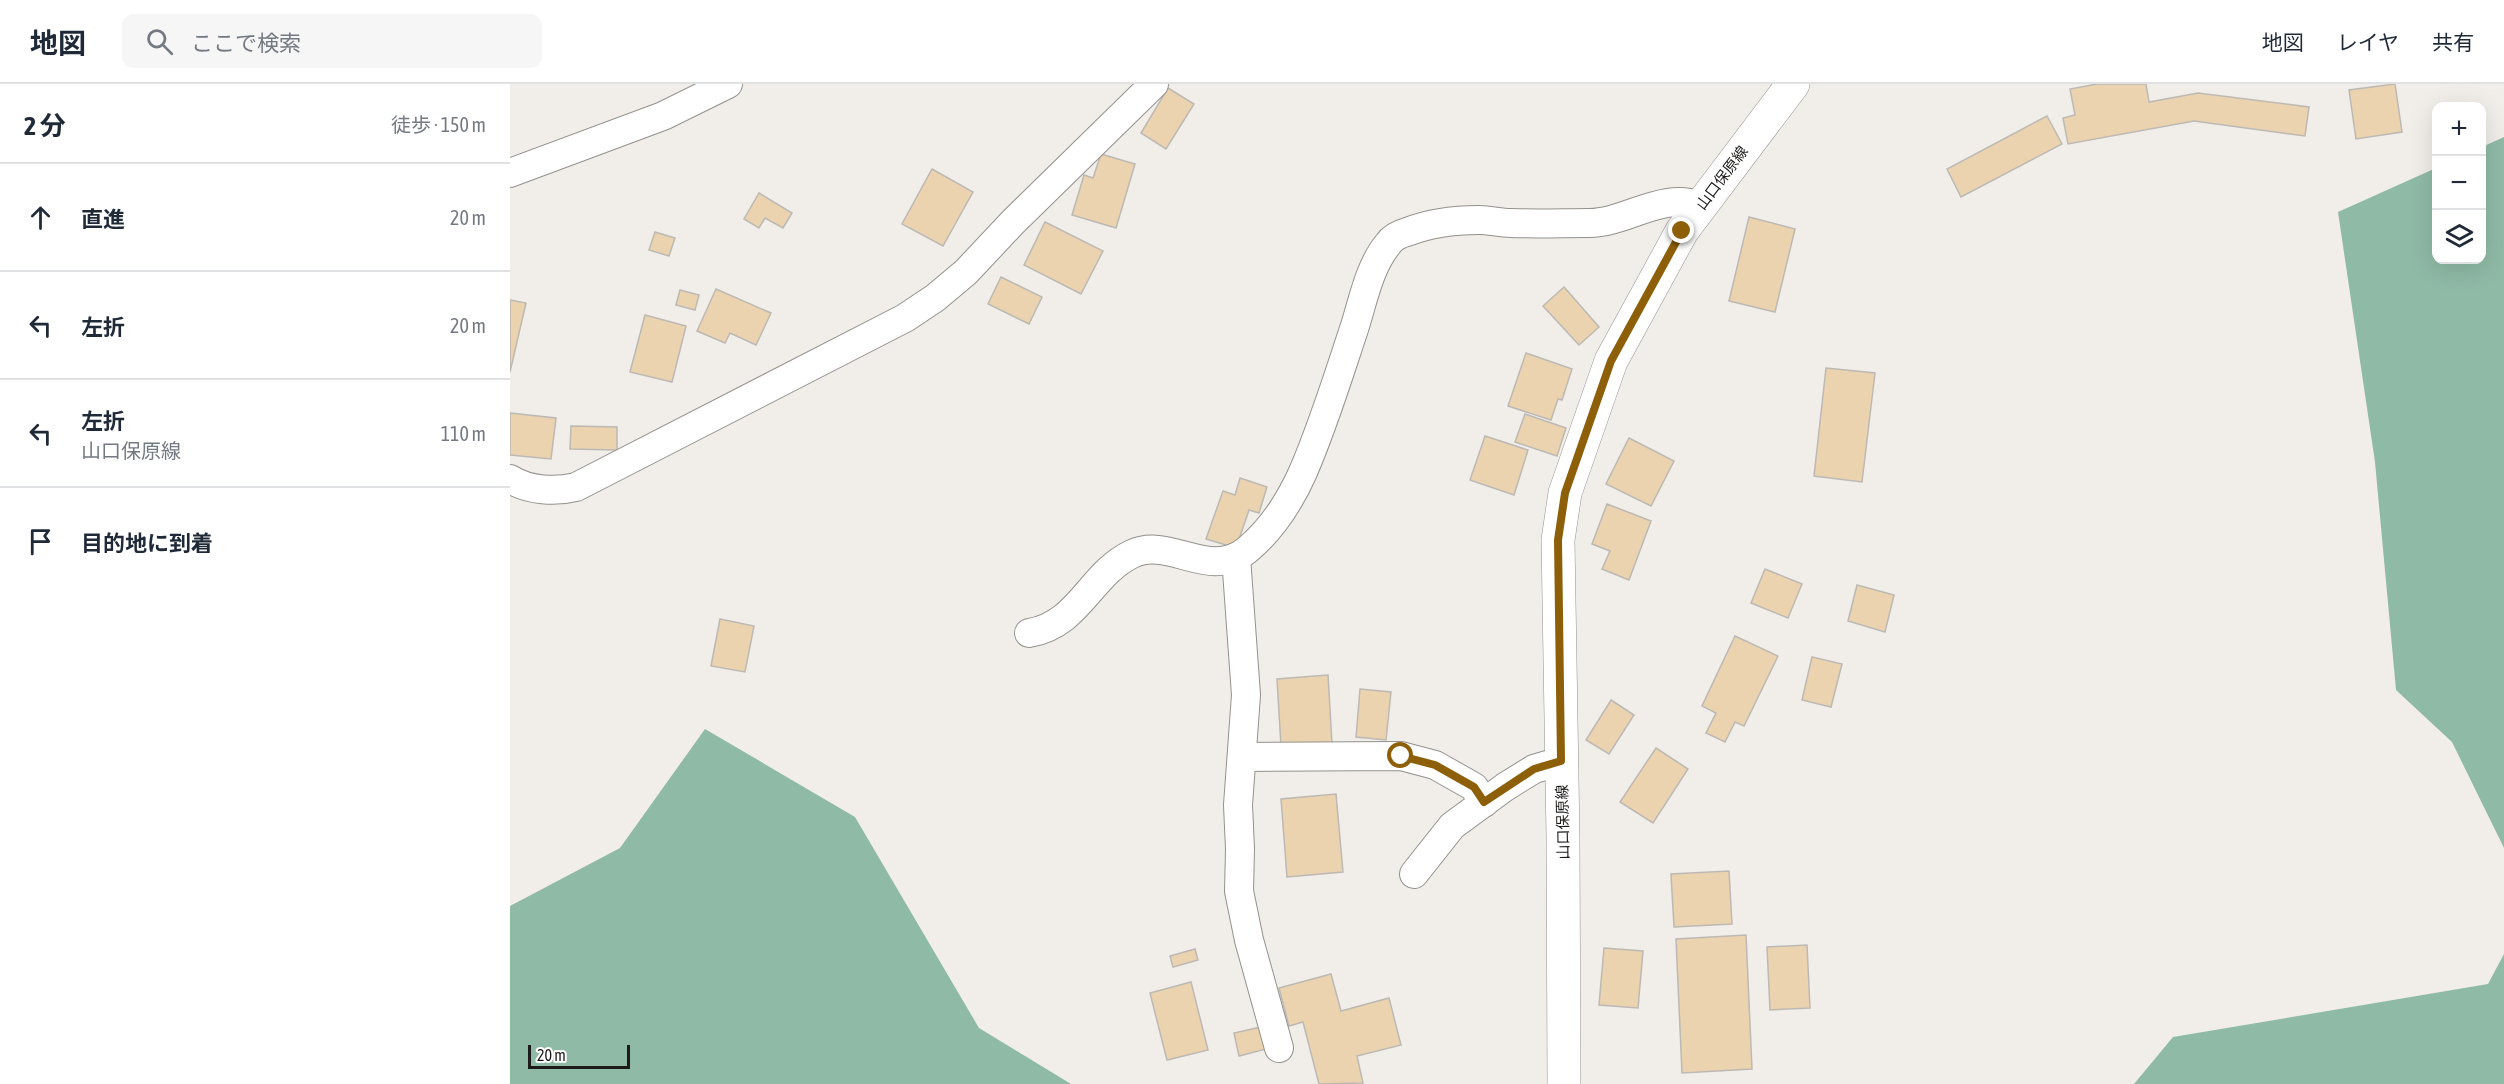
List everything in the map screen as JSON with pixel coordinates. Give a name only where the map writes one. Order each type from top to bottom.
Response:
[{"type":"main road","name":"山口保原線","points":[[1564,1084],[1558,540],[1565,493],[1611,361],[1682,231],[1793,84]]},
{"type":"street","points":[[510,173],[663,116],[728,84]]},
{"type":"street","points":[[510,480],[541,489],[560,491],[576,487],[905,318],[935,298],[966,272],[1013,222],[1154,84]]},
{"type":"street","points":[[1029,633],[1054,625],[1071,613],[1116,563],[1143,549],[1154,549],[1215,562],[1227,562],[1245,551],[1267,531],[1302,474],[1336,384],[1371,276],[1387,244],[1395,237],[1443,222],[1480,220],[1507,223],[1602,223],[1655,205],[1688,201],[1700,206]]},
{"type":"street","points":[[1236,557],[1246,695],[1238,805],[1239,891],[1249,940],[1279,1048]]},
{"type":"street","points":[[1242,757],[1401,756],[1435,765],[1474,787],[1484,802]]},
{"type":"street","points":[[1414,874],[1452,826],[1534,769],[1561,761]]},
{"type":"green space","points":[[2504,137],[2504,848],[2452,742],[2396,690],[2375,462],[2338,212],[2432,170],[2432,264],[2486,264],[2486,145]]},
{"type":"green space","points":[[705,729],[855,817],[979,1028],[1071,1084],[510,1084],[510,906],[620,848]]},
{"type":"green space","points":[[2504,954],[2504,1084],[2134,1084],[2173,1037],[2488,984]]},
{"type":"building","points":[[2097,84],[2146,84],[2149,102],[2198,93],[2309,107],[2305,136],[2194,121],[2068,144],[2063,118],[2075,115],[2070,89]]},
{"type":"building","points":[[2395,84],[2402,132],[2356,139],[2349,90]]},
{"type":"building","points":[[1168,88],[1194,104],[1166,149],[1141,133]]},
{"type":"building","points":[[2047,116],[2062,144],[1961,197],[1947,169]]},
{"type":"building","points":[[1101,154],[1135,164],[1116,228],[1072,215],[1084,175],[1093,178]]},
{"type":"building","points":[[932,169],[973,192],[943,246],[902,224]]},
{"type":"building","points":[[759,193],[792,213],[783,228],[765,218],[759,228],[744,219]]},
{"type":"building","points":[[1749,217],[1795,229],[1775,312],[1729,301]]},
{"type":"building","points":[[1045,222],[1103,251],[1081,294],[1024,265]]},
{"type":"building","points":[[655,232],[675,238],[669,256],[649,250]]},
{"type":"building","points":[[1001,277],[1042,297],[1029,324],[988,304]]},
{"type":"building","points":[[1564,287],[1599,327],[1579,345],[1543,306]]},
{"type":"building","points":[[716,289],[771,313],[756,345],[730,333],[725,343],[697,331]]},
{"type":"building","points":[[680,290],[699,295],[695,310],[676,305]]},
{"type":"building","points":[[510,300],[526,303],[510,372]]},
{"type":"building","points":[[645,315],[686,326],[672,382],[630,372]]},
{"type":"building","points":[[1526,353],[1572,369],[1562,400],[1558,399],[1551,420],[1508,406]]},
{"type":"building","points":[[1826,368],[1875,373],[1862,482],[1814,476]]},
{"type":"building","points":[[510,413],[556,418],[551,459],[510,455]]},
{"type":"building","points":[[1525,414],[1566,428],[1557,456],[1515,442]]},
{"type":"building","points":[[571,426],[617,427],[617,450],[570,449]]},
{"type":"building","points":[[1485,436],[1528,450],[1514,495],[1470,480]]},
{"type":"building","points":[[1629,438],[1674,461],[1651,506],[1606,484]]},
{"type":"building","points":[[1240,478],[1267,487],[1259,513],[1249,510],[1236,548],[1206,539],[1223,491],[1235,495]]},
{"type":"building","points":[[1607,504],[1651,521],[1629,580],[1602,569],[1610,551],[1592,544]]},
{"type":"building","points":[[1765,569],[1802,584],[1788,618],[1751,603]]},
{"type":"building","points":[[1857,585],[1894,595],[1885,632],[1848,621]]},
{"type":"building","points":[[720,619],[754,626],[745,672],[711,666]]},
{"type":"building","points":[[1735,636],[1778,656],[1744,726],[1735,722],[1725,742],[1706,733],[1716,713],[1702,706]]},
{"type":"building","points":[[1812,657],[1842,664],[1831,707],[1802,700]]},
{"type":"building","points":[[1328,675],[1332,743],[1281,746],[1277,679]]},
{"type":"building","points":[[1360,689],[1391,692],[1386,740],[1356,737]]},
{"type":"building","points":[[1611,700],[1634,715],[1609,754],[1586,740]]},
{"type":"building","points":[[1656,748],[1688,769],[1653,823],[1620,802]]},
{"type":"building","points":[[1336,794],[1343,872],[1287,877],[1281,799]]},
{"type":"building","points":[[1729,871],[1732,924],[1674,927],[1671,874]]},
{"type":"building","points":[[1746,935],[1752,1069],[1682,1073],[1676,939]]},
{"type":"building","points":[[1807,945],[1810,1008],[1770,1010],[1767,947]]},
{"type":"building","points":[[1604,948],[1643,951],[1638,1008],[1599,1005]]},
{"type":"building","points":[[1195,949],[1198,960],[1173,967],[1170,956]]},
{"type":"building","points":[[1331,974],[1341,1011],[1389,998],[1401,1045],[1357,1056],[1363,1083],[1319,1084],[1303,1022],[1289,1026],[1279,988]]},
{"type":"building","points":[[1191,982],[1208,1050],[1167,1060],[1150,993]]},
{"type":"building","points":[[1261,1027],[1266,1049],[1239,1056],[1234,1033]]},
{"type":"route","points":[[1401,756],[1435,765],[1474,787],[1484,802],[1534,769],[1561,761],[1558,540],[1565,493],[1611,361],[1682,231]]}]
